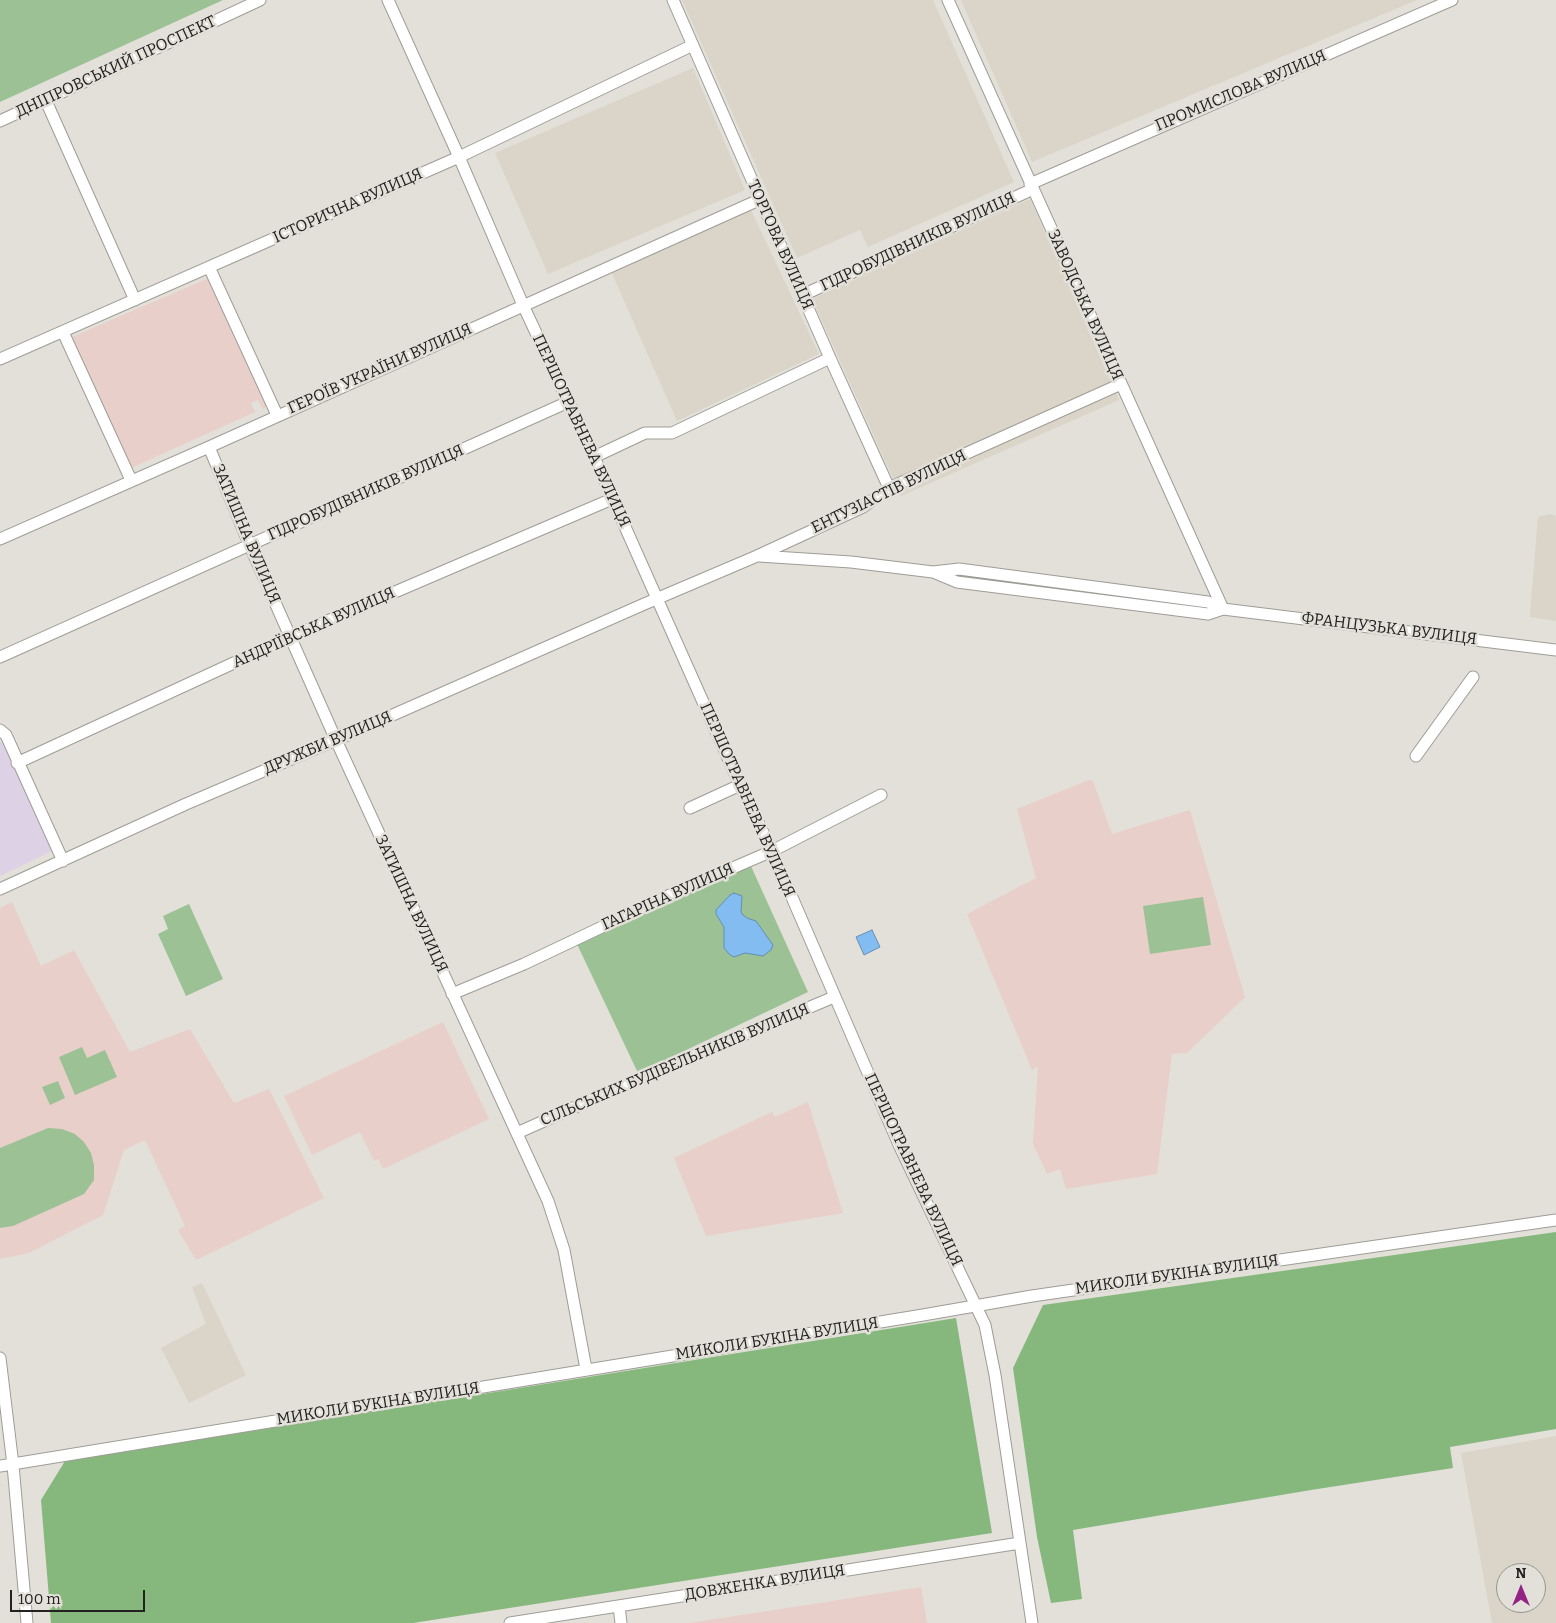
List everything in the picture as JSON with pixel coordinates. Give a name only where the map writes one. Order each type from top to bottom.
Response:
[{"type":"street","name":"ДНІПРОВСЬКИЙ ПРОСПЕКТ","points":[[0,121],[260,0]]},
{"type":"street","name":"ПЕРШОТРАВНЕВА ВУЛИЦЯ","points":[[388,0],[460,157],[523,305],[594,457],[740,785],[772,851],[900,1147],[977,1305],[988,1337],[1032,1623]]},
{"type":"street","name":"ТОРГОВА ВУЛИЦЯ","points":[[673,0],[889,488]]},
{"type":"street","name":"ЗАВОДСЬКА ВУЛИЦЯ","points":[[948,0],[1222,609]]},
{"type":"street","name":"ПРОМИСЛОВА ВУЛИЦЯ","points":[[1032,186],[1452,0]]},
{"type":"street","name":"ІСТОРИЧНА ВУЛИЦЯ","points":[[0,359],[460,157],[693,45]]},
{"type":"street","points":[[46,101],[135,300]]},
{"type":"street","name":"ГІДРОБУДІВНИКІВ ВУЛИЦЯ","points":[[803,295],[1032,186]]},
{"type":"street","name":"ГЕРОЇВ УКРАЇНИ ВУЛИЦЯ","points":[[0,538],[209,447],[760,199]]},
{"type":"street","points":[[209,267],[277,415]]},
{"type":"street","points":[[63,332],[132,480]]},
{"type":"street","points":[[594,457],[645,433],[672,433],[830,358]]},
{"type":"street","name":"ЕНТУЗІАСТІВ ВУЛИЦЯ","points":[[657,599],[757,556],[863,507],[889,488],[1121,384]]},
{"type":"street","name":"ГІДРОБУДІВНИКІВ ВУЛИЦЯ","points":[[0,657],[568,402]]},
{"type":"street","name":"ЗАТИШНА ВУЛИЦЯ","points":[[209,447],[250,546],[336,740],[548,1201],[564,1250],[586,1369]]},
{"type":"street","name":"АНДРІЇВСЬКА ВУЛИЦЯ","points":[[18,763],[290,637],[612,500]]},
{"type":"street","name":"ФРАНЦУЗЬКА ВУЛИЦЯ","points":[[757,556],[851,562],[933,572],[957,582],[1208,614],[1222,609],[1556,650]]},
{"type":"street","name":"ДРУЖБИ ВУЛИЦЯ","points":[[0,890],[186,804],[657,599]]},
{"type":"street","points":[[1416,756],[1473,677]]},
{"type":"street","points":[[0,730],[6,735],[63,861]]},
{"type":"street","points":[[690,808],[740,785]]},
{"type":"street","name":"ГАГАРІНА ВУЛИЦЯ","points":[[452,994],[524,964],[663,898],[772,851],[882,795]]},
{"type":"street","name":"СІЛЬСЬКИХ БУДІВЕЛЬНИКІВ ВУЛИЦЯ","points":[[517,1133],[627,1084],[834,997]]},
{"type":"street","name":"МИКОЛИ БУКІНА ВУЛИЦЯ","points":[[0,1466],[1050,1293],[1556,1220]]},
{"type":"street","points":[[0,1358],[13,1465],[27,1623]]},
{"type":"street","name":"ДОВЖЕНКА ВУЛИЦЯ","points":[[510,1623],[1020,1542]]},
{"type":"street","points":[[618,1606],[621,1623]]},
{"type":"shaded area","points":[[682,0],[933,0],[1014,182],[868,247],[860,230],[797,258]]},
{"type":"shaded area","points":[[961,0],[1417,0],[1032,162]]},
{"type":"shaded area","points":[[693,68],[745,190],[548,274],[495,153]]},
{"type":"shaded area","points":[[1030,199],[1119,400],[901,496],[812,299]]},
{"type":"shaded area","points":[[750,208],[819,354],[677,421],[610,269]]},
{"type":"shaded area","points":[[209,278],[267,406],[263,409],[258,400],[251,403],[255,412],[131,468],[72,337]]},
{"type":"shaded area","points":[[1550,514],[1556,516],[1556,621],[1530,617],[1538,517]]},
{"type":"shaded area","points":[[0,742],[3,743],[54,850],[0,876]]},
{"type":"shaded area","points":[[1089,780],[1093,781],[1112,834],[1190,810],[1245,997],[1187,1053],[1172,1054],[1157,1174],[1066,1189],[1060,1169],[1047,1174],[1033,1144],[1038,1066],[1032,1070],[967,914],[1036,878],[1017,809]]},
{"type":"shaded area","points":[[12,902],[41,966],[74,950],[130,1052],[190,1029],[234,1103],[269,1089],[324,1198],[196,1260],[178,1230],[185,1226],[145,1140],[124,1150],[103,1215],[29,1253],[0,1259],[0,908]]},
{"type":"shaded area","points":[[443,1022],[489,1119],[383,1169],[378,1159],[374,1161],[360,1132],[312,1155],[284,1096]]},
{"type":"shaded area","points":[[808,1102],[843,1213],[706,1236],[674,1158],[772,1112],[775,1117]]},
{"type":"shaded area","points":[[202,1283],[246,1375],[189,1403],[161,1348],[206,1324],[192,1287]]},
{"type":"shaded area","points":[[1556,1436],[1556,1623],[1492,1623],[1461,1453]]},
{"type":"shaded area","points":[[921,1587],[927,1623],[689,1623],[794,1607]]},
{"type":"green space","points":[[0,0],[223,0],[0,102]]},
{"type":"green space","points":[[750,864],[808,992],[638,1073],[576,942]]},
{"type":"green space","points":[[1203,897],[1211,945],[1150,954],[1143,906]]},
{"type":"green space","points":[[189,904],[223,979],[186,996],[158,934],[168,929],[163,916]]},
{"type":"green space","points":[[82,1047],[87,1058],[105,1050],[117,1077],[75,1095],[59,1057]]},
{"type":"green space","points":[[58,1081],[65,1098],[50,1105],[42,1087]]},
{"type":"green space","points":[[48,1128],[62,1129],[75,1134],[84,1142],[91,1153],[94,1165],[94,1180],[84,1194],[13,1226],[0,1228],[0,1148]]},
{"type":"green space","points":[[1556,1232],[1556,1429],[1450,1447],[1453,1468],[1073,1530],[1082,1599],[1051,1603],[1037,1537],[1013,1368],[1043,1305]]},
{"type":"green space","points":[[956,1318],[992,1533],[413,1623],[51,1623],[41,1500],[65,1461]]},
{"type":"water","points":[[734,893],[742,896],[741,912],[743,915],[756,921],[773,945],[771,950],[763,956],[745,953],[734,957],[724,948],[724,927],[716,914],[716,910]]},
{"type":"water","points":[[872,930],[880,947],[864,955],[856,937]]}]
